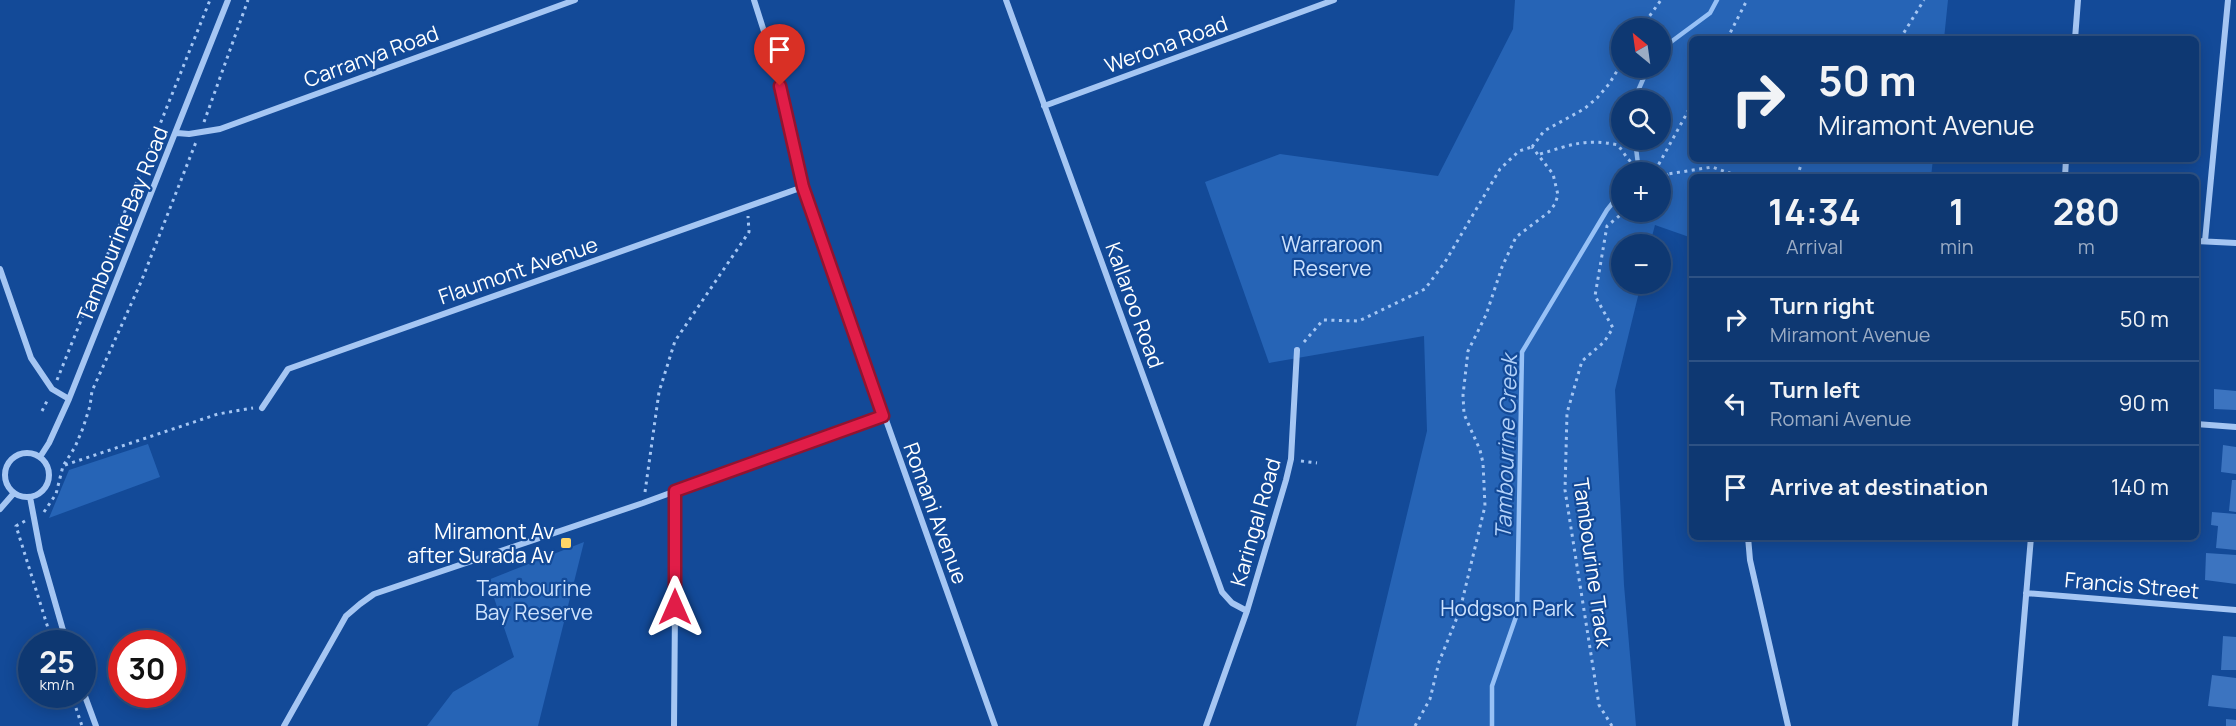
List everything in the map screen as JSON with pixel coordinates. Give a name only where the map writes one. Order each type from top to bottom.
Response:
[{"type":"street","name":"Tambourine Bay Road","points":[[40,457],[50,443],[69,399],[177,133],[228,0]]},
{"type":"street","name":"Carranya Road","points":[[177,133],[220,129],[575,0]]},
{"type":"street","name":"Romani Avenue","points":[[754,0],[776,66],[803,187],[995,726]]},
{"type":"street","name":"Kallaroo Road","points":[[1006,0],[1222,592],[1232,603],[1247,611]]},
{"type":"street","name":"Werona Road","points":[[1044,106],[1334,0]]},
{"type":"street","points":[[2075,36],[2078,0]]},
{"type":"street","points":[[2205,241],[2228,0]]},
{"type":"street","name":"Flaumont Avenue","points":[[262,408],[288,369],[803,187]]},
{"type":"street","points":[[2199,241],[2236,243]]},
{"type":"street","points":[[0,269],[31,358],[52,389],[69,399]]},
{"type":"street","name":"Karingal Road","points":[[1206,726],[1247,611],[1291,459],[1298,350]]},
{"type":"street","points":[[284,726],[346,616],[367,599],[411,581],[643,503],[883,416]]},
{"type":"street","points":[[2199,424],[2236,427]]},
{"type":"street","points":[[27,454],[40,457],[48,468],[49,480],[42,491],[30,497],[14,493],[3,475],[15,458],[27,454]]},
{"type":"street","points":[[674,726],[675,491]]},
{"type":"street","points":[[0,509],[14,493]]},
{"type":"street","points":[[30,497],[48,582],[63,630]]},
{"type":"street","points":[[1748,540],[1750,560],[1788,726]]},
{"type":"street","points":[[2015,726],[2031,540]]},
{"type":"street","name":"Francis Street","points":[[2026,592],[2236,610]]},
{"type":"street","points":[[89,708],[96,726]]},
{"type":"path","name":"Tambourine Bay Road","points":[[42,411],[63,368],[131,192],[210,0]]},
{"type":"path","points":[[34,516],[44,513],[56,494],[63,466],[79,437],[90,406],[92,391],[141,282],[248,0]]},
{"type":"path","points":[[1648,18],[1661,0]]},
{"type":"path","points":[[1729,36],[1747,0]]},
{"type":"path","points":[[1902,36],[1924,0]]},
{"type":"path","points":[[1298,350],[1323,320],[1359,321],[1425,289],[1445,262],[1500,169],[1519,152],[1532,147],[1544,131],[1584,109],[1597,98],[1613,78]]},
{"type":"path","points":[[1659,162],[1689,109]]},
{"type":"path","points":[[1539,154],[1576,143],[1597,140],[1618,145],[1631,162]]},
{"type":"path","points":[[1415,726],[1430,699],[1439,662],[1460,610],[1485,506],[1483,463],[1480,450],[1464,414],[1463,395],[1468,351],[1486,315],[1502,267],[1516,237],[1549,212],[1555,204],[1557,195],[1553,174],[1532,147]]},
{"type":"path","points":[[1671,174],[1712,167],[1732,174]]},
{"type":"path","points":[[643,503],[659,392],[675,341],[749,232],[747,206]]},
{"type":"path","name":"Tambourine Track","points":[[1612,222],[1607,226],[1595,296],[1613,328],[1604,342],[1582,361],[1567,413],[1565,490],[1599,705],[1612,726]]},
{"type":"path","points":[[63,466],[218,414],[243,408],[262,408]]},
{"type":"path","points":[[1291,459],[1317,463]]},
{"type":"path","points":[[16,526],[49,630]]},
{"type":"green space","points":[[1515,0],[1948,0],[1944,36],[1689,36],[1689,162],[1933,162],[1931,174],[1689,174],[1689,237],[1655,225],[1653,234],[1611,234],[1611,294],[1639,294],[1615,390],[1624,585],[1636,726],[1356,726],[1427,431],[1424,336],[1269,363],[1205,182],[1280,154],[1438,176],[1513,29]]},
{"type":"green space","points":[[148,444],[160,477],[49,518],[69,470]]},
{"type":"green space","name":"Tambourine Bay Reserve","points":[[584,542],[538,726],[427,726],[453,692],[514,657],[488,580]]},
{"type":"building","points":[[2214,389],[2236,391],[2236,410],[2214,409]]},
{"type":"building","points":[[2223,445],[2236,447],[2236,474],[2221,472]]},
{"type":"building","points":[[2232,480],[2236,480],[2236,512],[2229,511]]},
{"type":"building","points":[[2212,512],[2236,514],[2236,550],[2216,548],[2218,526],[2211,525]]},
{"type":"building","points":[[2206,553],[2236,555],[2236,584],[2205,580]]},
{"type":"building","points":[[2223,636],[2236,637],[2236,670],[2221,670]]},
{"type":"building","points":[[2212,675],[2236,678],[2236,709],[2208,706]]},
{"type":"building","points":[[2226,719],[2236,720],[2236,726],[2226,726]]},
{"type":"waterway","name":"Tambourine Creek","points":[[1671,42],[1710,13],[1717,0]]},
{"type":"waterway","name":"Tambourine Creek","points":[[1638,90],[1644,78]]},
{"type":"waterway","name":"Tambourine Creek","points":[[1636,150],[1638,162]]},
{"type":"waterway","name":"Tambourine Creek","points":[[1492,726],[1492,686],[1517,614],[1522,352],[1611,205]]},
{"type":"place","name":"Miramont Av after Surada Av","points":[[566,543]]},
{"type":"route","points":[[675,607],[675,491],[883,416],[803,187],[780,86]]},
{"type":"park label","name":"Warraroon Reserve","points":[[1332,256]]},
{"type":"park label","name":"Hodgson Park","points":[[1507,608]]}]
